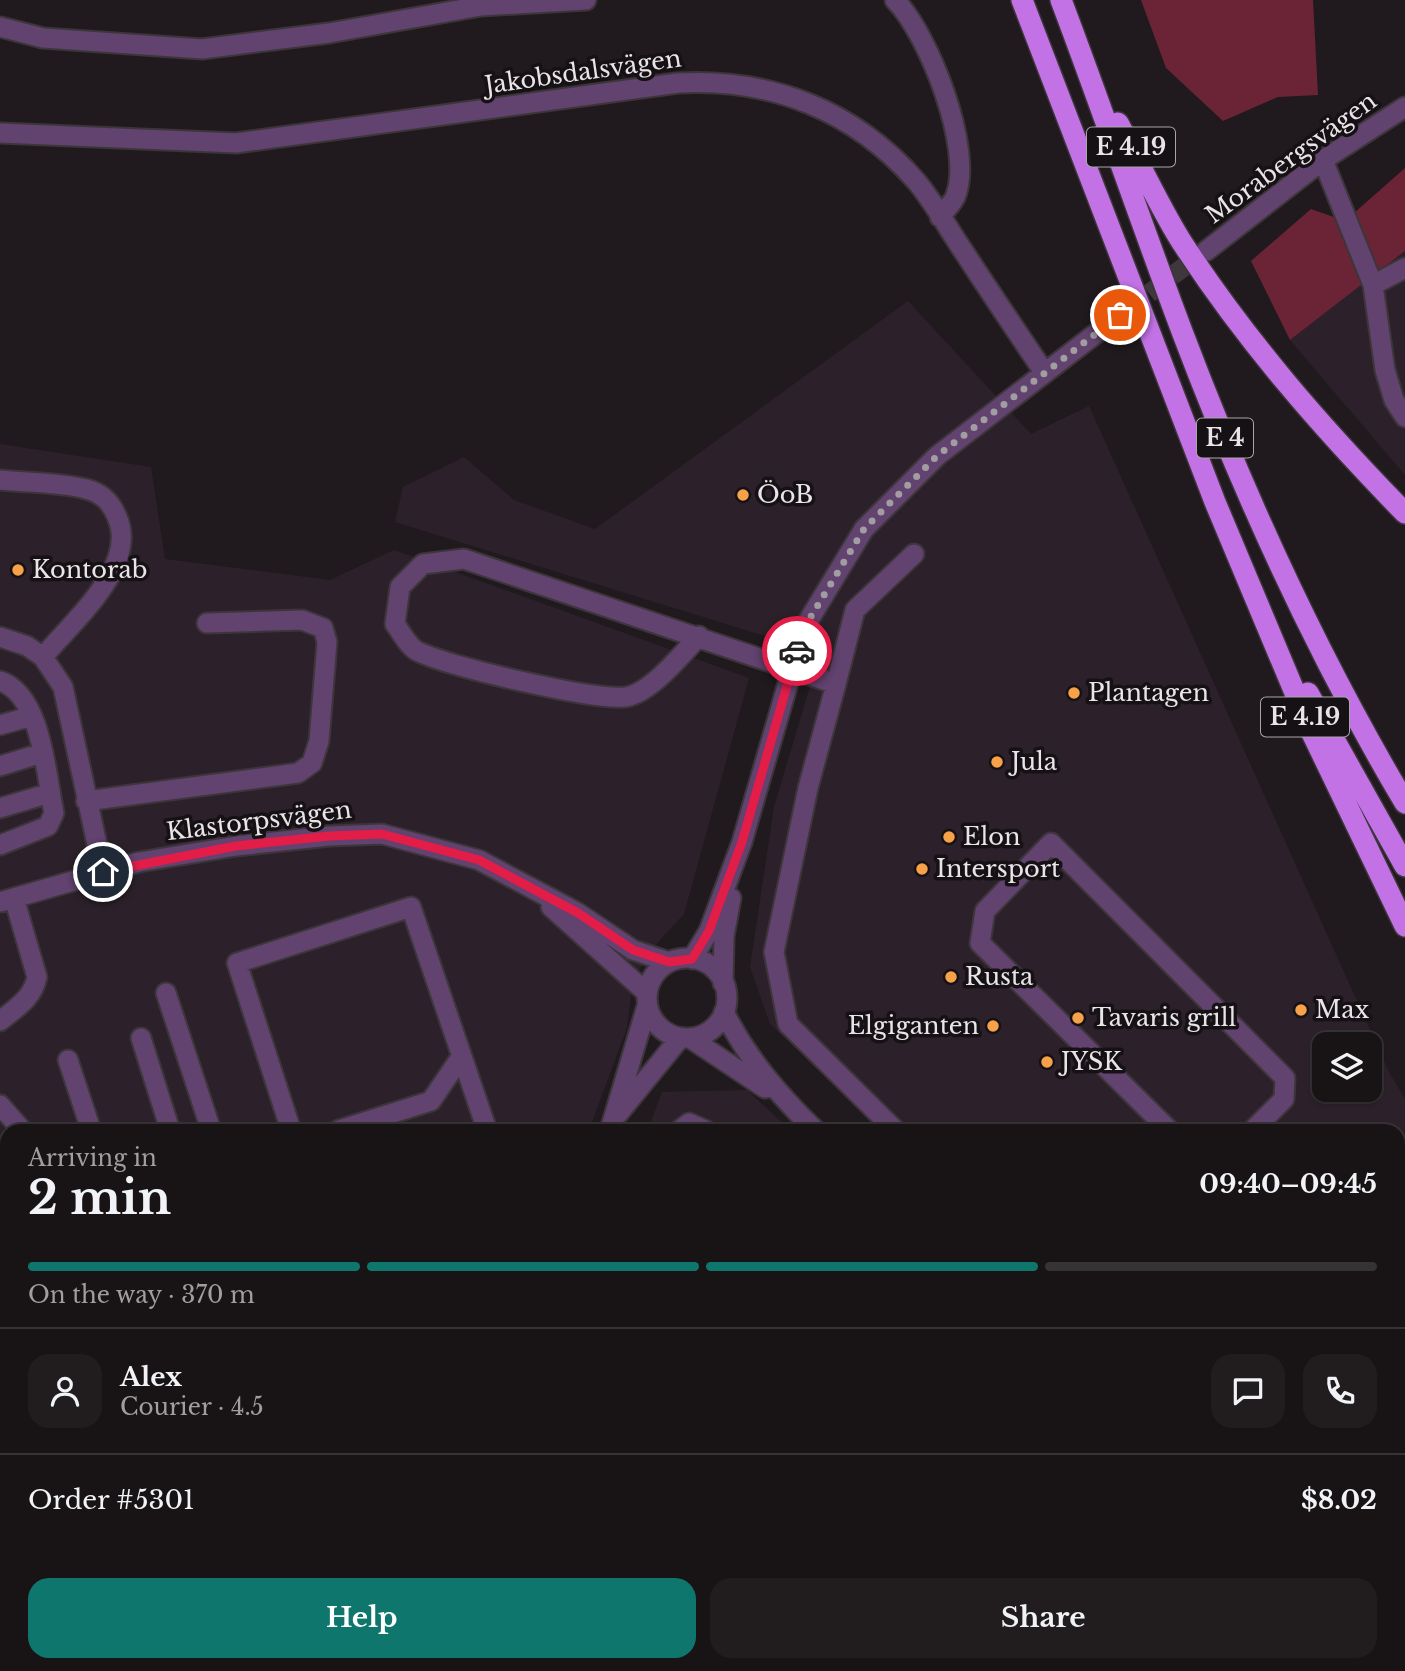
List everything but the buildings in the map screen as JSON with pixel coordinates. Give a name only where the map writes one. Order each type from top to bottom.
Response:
[{"type":"highway","name":"E 4","points":[[1022,0],[1215,502],[1313,703],[1405,866]]},
{"type":"highway","name":"E 4","points":[[1061,0],[1183,334],[1231,452],[1307,621],[1405,803]]},
{"type":"highway","name":"E 4.19","points":[[1083,56],[1180,238],[1229,312],[1326,430],[1405,513]]},
{"type":"highway","name":"E 4.19","points":[[1215,502],[1311,732],[1405,926]]},
{"type":"street","points":[[0,27],[43,38],[202,49],[328,33],[481,6],[586,0]]},
{"type":"street","points":[[895,0],[928,54],[948,102],[960,146],[956,196],[940,217]]},
{"type":"street","name":"Jakobsdalsvägen","points":[[0,133],[236,144],[678,83],[730,82],[795,97],[860,129],[916,182],[1044,372]]},
{"type":"street","name":"Morabergsvägen","points":[[1206,251],[1323,160],[1367,129],[1405,107]]},
{"type":"street","points":[[1336,197],[1336,179],[1343,158],[1367,129]]},
{"type":"street","points":[[1323,160],[1373,285],[1385,370],[1394,400],[1405,417]]},
{"type":"street","points":[[1373,285],[1405,268]]},
{"type":"street","points":[[692,959],[709,931],[742,842],[804,628],[864,529],[937,456],[1120,315]]},
{"type":"street","points":[[0,480],[88,490],[106,498],[123,531],[116,566],[92,601],[43,657]]},
{"type":"street","points":[[889,1124],[788,1024],[774,952],[808,788],[855,610],[914,554]]},
{"type":"street","points":[[699,636],[657,679],[626,697],[584,693],[494,674],[416,652],[395,624],[400,587],[423,564],[464,559],[699,636],[836,684]]},
{"type":"street","points":[[86,801],[298,773],[312,762],[318,741],[327,642],[323,628],[302,620],[207,623]]},
{"type":"street","points":[[0,637],[27,646],[43,657],[54,671],[67,701],[103,872]]},
{"type":"street","points":[[0,681],[15,689],[25,700],[32,716],[54,813],[48,826],[0,845]]},
{"type":"street","points":[[0,725],[32,716]]},
{"type":"street","points":[[0,766],[42,753]]},
{"type":"street","points":[[0,808],[50,793]]},
{"type":"street","name":"Klastorpsvägen","points":[[7,900],[103,872],[236,846],[329,836],[382,834],[479,860],[578,913],[633,950],[669,962]]},
{"type":"street","points":[[613,1124],[685,1038],[711,1030],[724,1012],[727,998],[723,983],[724,936],[742,842]]},
{"type":"street","points":[[1163,1124],[980,943],[985,911],[1051,843],[1285,1078],[1284,1099],[1259,1124]]},
{"type":"street","name":"Klastorpsvägen","points":[[521,881],[647,1000]]},
{"type":"street","points":[[0,1021],[35,989],[37,977],[7,900]]},
{"type":"street","points":[[289,1124],[237,964],[411,907],[485,1124]]},
{"type":"street","points":[[612,1124],[651,980],[669,962],[692,959],[710,965],[723,983]]},
{"type":"street","points":[[166,993],[209,1124]]},
{"type":"street","points":[[647,1000],[661,1030],[685,1038],[789,1105]]},
{"type":"street","points":[[724,1012],[747,1054],[808,1124]]},
{"type":"street","points":[[141,1038],[168,1124]]},
{"type":"street","points":[[359,1124],[431,1101],[461,1057]]},
{"type":"street","points":[[68,1060],[89,1124]]},
{"type":"street","points":[[0,1105],[17,1124]]},
{"type":"shaded area","points":[[1141,0],[1313,0],[1318,95],[1278,97],[1223,121],[1166,68]]},
{"type":"shaded area","points":[[1405,168],[1405,251],[1290,340],[1251,261],[1311,209],[1345,221]]},
{"type":"shaded area","points":[[1405,251],[1405,475],[1290,340]]},
{"type":"shaded area","points":[[908,301],[1031,434],[1089,406],[1371,1032],[1312,1032],[1312,1102],[1382,1102],[1382,1056],[1405,1099],[1405,1124],[876,1124],[770,1024],[750,967],[774,807],[820,653],[395,522],[403,487],[464,457],[514,500],[595,529]]},
{"type":"shaded area","points":[[0,444],[151,467],[165,559],[330,580],[394,550],[749,678],[684,914],[657,943],[633,979],[627,1028],[591,1124],[0,1124]]},
{"type":"shaded area","points":[[747,1090],[784,1124],[650,1124],[662,1092]]},
{"type":"tunnel","points":[[1126,311],[1205,251]]},
{"type":"way so far","points":[[797,651],[804,628],[864,529],[937,456],[1120,315]]},
{"type":"place","name":"ÖoB","points":[[743,495]]},
{"type":"place","name":"Kontorab","points":[[18,570]]},
{"type":"place","name":"Plantagen","points":[[1074,693]]},
{"type":"place","name":"Jula","points":[[997,762]]},
{"type":"place","name":"Elon","points":[[949,837]]},
{"type":"place","name":"Intersport","points":[[922,869]]},
{"type":"place","name":"Rusta","points":[[951,977]]},
{"type":"place","name":"Max","points":[[1301,1010]]},
{"type":"place","name":"Tavaris grill","points":[[1078,1018]]},
{"type":"place","name":"Elgiganten","points":[[993,1026]]},
{"type":"place","name":"JYSK","points":[[1047,1062]]},
{"type":"route","points":[[103,872],[139,862],[236,846],[329,836],[382,834],[479,860],[578,913],[633,950],[669,962],[692,959],[709,931],[742,842],[797,651]]}]
